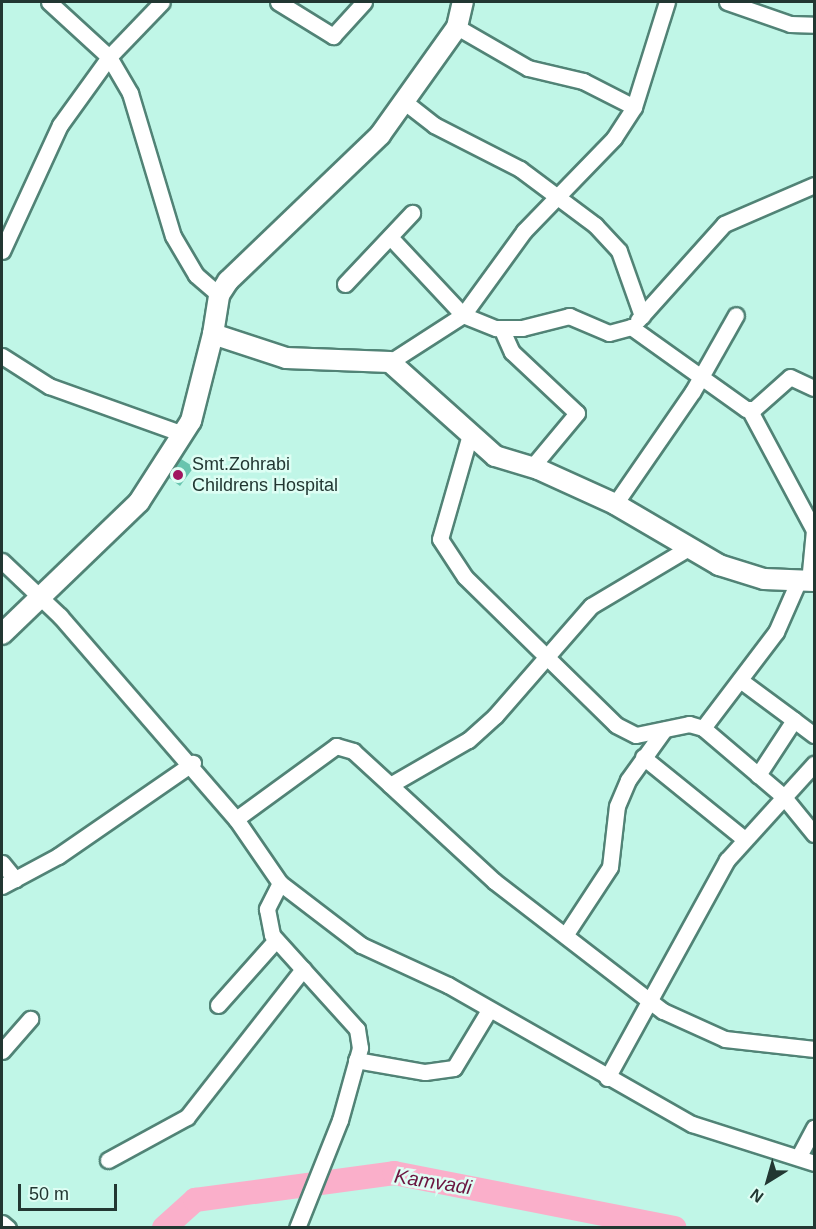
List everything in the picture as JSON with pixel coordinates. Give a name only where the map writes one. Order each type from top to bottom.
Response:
[{"type":"street","points":[[49,2],[109,57],[140,119],[173,236],[196,275],[219,295]]},
{"type":"street","points":[[2,251],[60,124],[109,57],[162,2]]},
{"type":"street","points":[[278,2],[333,36],[364,2]]},
{"type":"street","points":[[2,634],[139,502],[191,421],[213,334],[219,295],[249,257],[348,167],[406,103],[457,27],[463,2]]},
{"type":"street","points":[[213,334],[286,358],[390,362],[463,315],[524,231],[561,198],[634,107],[667,2]]},
{"type":"street","points":[[727,2],[790,24],[814,25]]},
{"type":"street","points":[[457,27],[528,68],[583,81],[634,107]]},
{"type":"street","points":[[406,103],[434,125],[504,159],[561,198],[619,251],[642,316]]},
{"type":"street","points":[[390,237],[463,315],[502,330],[559,316],[609,333],[631,327],[724,224],[814,185]]},
{"type":"street","points":[[345,284],[412,213]]},
{"type":"street","points":[[615,504],[701,375],[736,315]]},
{"type":"street","points":[[631,327],[749,409],[814,530],[807,582],[776,632],[704,728]]},
{"type":"street","points":[[502,330],[512,352],[577,413],[532,467]]},
{"type":"street","points":[[2,356],[49,386],[183,434]]},
{"type":"street","points":[[390,362],[469,438],[495,456],[532,467],[615,504],[686,550],[764,579],[807,582]]},
{"type":"street","points":[[749,409],[790,377],[814,388]]},
{"type":"street","points":[[469,438],[442,524],[443,548],[465,577],[616,725],[636,735],[689,724],[704,728],[783,796],[814,834]]},
{"type":"street","points":[[390,785],[468,740],[591,606],[686,550]]},
{"type":"street","points":[[2,561],[39,597],[193,763],[237,819],[280,883],[361,945],[427,974],[607,1078],[718,1135],[799,1156],[814,1163]]},
{"type":"street","points":[[740,680],[814,735]]},
{"type":"street","points":[[758,775],[794,720]]},
{"type":"street","points":[[566,934],[610,867],[617,806],[643,757],[664,730]]},
{"type":"street","points":[[237,819],[336,746],[353,751],[448,842],[652,1003],[725,1039],[814,1049]]},
{"type":"street","points":[[643,757],[743,838]]},
{"type":"street","points":[[2,863],[8,883],[193,763]]},
{"type":"street","points":[[607,1078],[652,1003],[716,878],[743,838],[814,764]]},
{"type":"street","points":[[280,883],[267,909],[276,940],[357,1029],[356,1060],[340,1120],[297,1227]]},
{"type":"street","points":[[219,1005],[276,940]]},
{"type":"street","points":[[108,1160],[187,1117],[303,969]]},
{"type":"street","points":[[356,1060],[425,1072],[454,1068],[489,1010]]},
{"type":"street","points":[[2,1051],[30,1019]]},
{"type":"street","points":[[799,1156],[814,1128]]},
{"type":"street","points":[[2,1223],[8,1227]]},
{"type":"building","points":[[181,459],[194,467],[180,486],[169,478]]},
{"type":"waterway","name":"Kamvadi","points":[[164,1228],[195,1200],[394,1173],[675,1228]]},
{"type":"place","name":"Smt.Zohrabi Childrens Hospital","points":[[178,475]]}]
